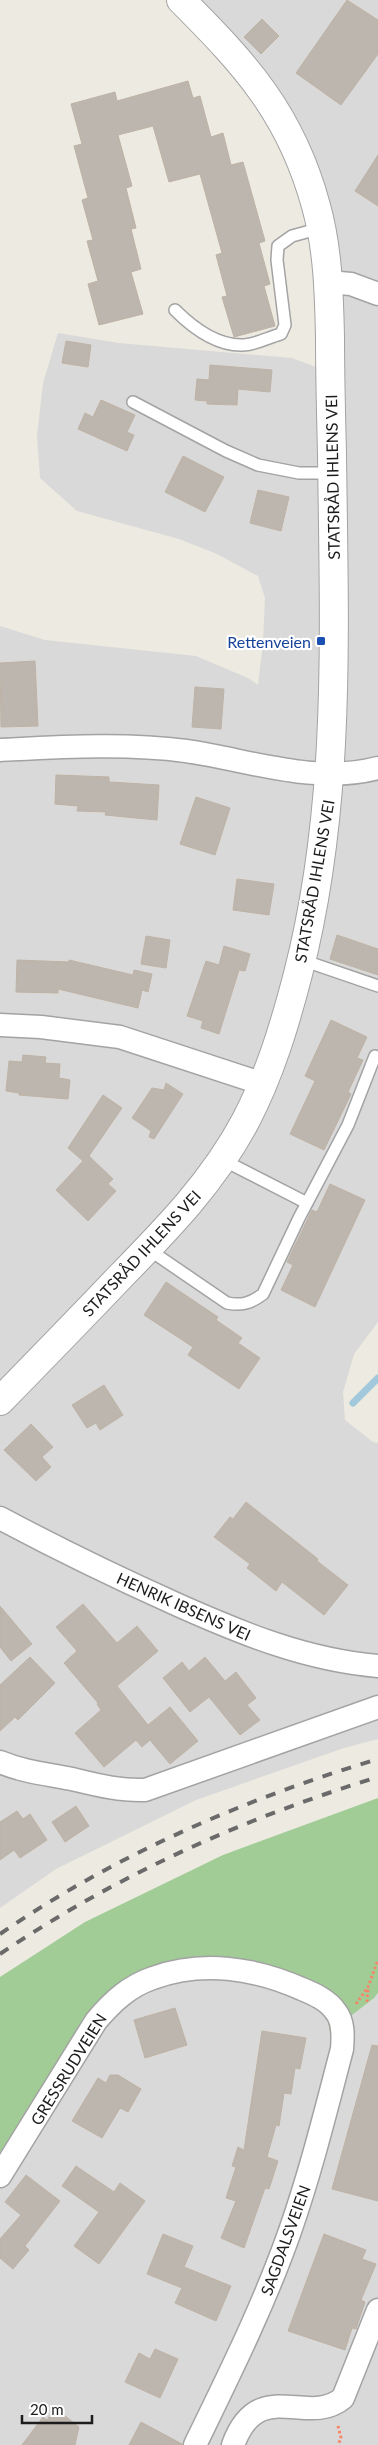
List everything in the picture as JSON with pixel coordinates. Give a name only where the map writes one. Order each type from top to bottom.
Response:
[{"type":"street","name":"STATSRÅD IHLENS VEI","points":[[0,1401],[185,1209],[223,1160],[247,1119],[263,1084],[279,1041],[302,960],[322,852],[331,772],[334,628],[328,282],[322,228],[305,172],[277,112],[248,69],[181,0]]},
{"type":"street","points":[[328,282],[351,284],[378,294]]},
{"type":"street","points":[[0,750],[156,748],[204,754],[280,769],[346,773],[378,768]]},
{"type":"street","points":[[0,1025],[41,1027],[120,1036],[263,1084]]},
{"type":"street","name":"HENRIK IBSENS VEI","points":[[0,1518],[151,1593],[245,1634],[329,1660],[378,1666]]},
{"type":"street","points":[[0,1762],[35,1774],[70,1779],[112,1789],[145,1790],[378,1707]]},
{"type":"street","name":"GRESSRUDVEIEN","points":[[0,2176],[96,2021],[112,2002],[130,1988],[153,1978],[181,1971],[208,1968],[256,1972],[284,1980],[325,2001],[337,2013],[342,2024]]},
{"type":"street","name":"SAGDALSVEIEN","points":[[195,2445],[246,2338],[290,2230],[342,2049],[342,2024]]},
{"type":"street","points":[[232,2445],[238,2430],[251,2415],[267,2407],[333,2406],[343,2398],[378,2310]]},
{"type":"lane","points":[[175,310],[199,332],[229,344],[244,346],[281,334],[286,325],[276,250],[284,239],[322,228]]},
{"type":"lane","points":[[133,402],[226,451],[258,465],[299,473],[332,473]]},
{"type":"lane","points":[[302,960],[378,986]]},
{"type":"lane","points":[[148,1248],[227,1303],[238,1305],[253,1302],[263,1294],[307,1203],[348,1126],[374,1056]]},
{"type":"lane","points":[[223,1160],[307,1203]]},
{"type":"path","points":[[342,2024],[368,1987],[378,1960]]},
{"type":"path","points":[[367,2002],[368,1987]]},
{"type":"shaded area","points":[[180,0],[378,0],[378,1322],[354,1354],[343,1392],[345,1420],[373,1442],[378,1443],[378,1739],[344,1748],[196,1800],[56,1869],[0,1908],[0,626],[45,640],[196,656],[248,678],[258,685],[263,643],[265,598],[258,576],[217,554],[179,539],[77,511],[40,478],[37,436],[43,383],[58,333],[119,343],[292,358],[335,374],[294,153]]},
{"type":"shaded area","points":[[244,1970],[324,2001],[331,2032],[378,1993],[378,2445],[0,2445],[0,2152],[21,2143],[113,2008],[152,1981]]},
{"type":"green space","points":[[378,1798],[378,1993],[374,1998],[330,2032],[324,2001],[244,1970],[152,1981],[113,2008],[21,2143],[0,2152],[0,1977],[85,1922],[223,1855]]},
{"type":"building","points":[[347,0],[378,20],[378,54],[341,105],[296,73]]},
{"type":"building","points":[[262,19],[279,36],[261,54],[244,37]]},
{"type":"building","points":[[188,81],[193,98],[200,96],[211,137],[223,133],[231,165],[243,162],[265,241],[259,243],[270,284],[264,286],[275,326],[234,337],[222,297],[227,296],[216,255],[222,253],[200,174],[169,182],[153,126],[118,135],[132,186],[126,188],[136,228],[131,229],[141,269],[131,272],[143,314],[99,325],[88,284],[98,281],[87,241],[93,240],[82,200],[88,198],[74,146],[82,144],[71,104],[115,92],[117,101]]},
{"type":"building","points":[[378,155],[378,206],[355,191]]},
{"type":"building","points":[[66,341],[91,345],[88,367],[62,363]]},
{"type":"building","points":[[210,365],[272,370],[270,392],[238,389],[237,405],[207,404],[207,401],[195,400],[197,379],[209,380]]},
{"type":"building","points":[[101,400],[135,415],[127,432],[134,435],[127,451],[78,429],[85,413],[93,417]]},
{"type":"building","points":[[183,456],[224,477],[205,512],[165,492]]},
{"type":"building","points":[[258,490],[289,497],[281,531],[250,523]]},
{"type":"building","points":[[35,661],[38,726],[1,727],[0,663]]},
{"type":"building","points":[[195,687],[224,689],[221,729],[192,727]]},
{"type":"building","points":[[56,775],[109,777],[109,782],[159,785],[157,820],[105,815],[106,812],[77,811],[78,806],[55,804]]},
{"type":"building","points":[[196,797],[230,808],[215,855],[180,844]]},
{"type":"building","points":[[237,879],[274,884],[269,915],[233,910]]},
{"type":"building","points":[[337,935],[378,949],[378,975],[330,959]]},
{"type":"building","points":[[146,936],[170,940],[166,968],[141,964]]},
{"type":"building","points":[[224,946],[250,954],[245,971],[239,970],[219,1034],[201,1028],[203,1021],[187,1016],[206,961],[219,965]]},
{"type":"building","points":[[17,960],[69,962],[69,960],[133,975],[134,970],[152,974],[148,992],[142,990],[138,1008],[58,989],[58,993],[16,992]]},
{"type":"building","points":[[331,1020],[367,1037],[357,1058],[363,1060],[348,1092],[351,1094],[324,1150],[290,1134],[315,1081],[305,1076]]},
{"type":"building","points":[[23,1055],[46,1057],[45,1063],[60,1064],[59,1078],[70,1080],[68,1099],[19,1095],[19,1093],[6,1091],[9,1061],[22,1062]]},
{"type":"building","points":[[166,1083],[183,1094],[154,1139],[149,1137],[151,1131],[132,1118],[152,1088],[164,1090]]},
{"type":"building","points":[[103,1095],[122,1108],[89,1156],[113,1179],[108,1184],[116,1191],[88,1221],[56,1190],[83,1161],[68,1148]]},
{"type":"building","points":[[330,1184],[365,1200],[315,1307],[281,1290],[293,1265],[287,1262],[312,1210],[317,1212]]},
{"type":"building","points":[[166,1282],[218,1317],[216,1320],[242,1338],[238,1343],[260,1358],[239,1389],[188,1355],[193,1347],[144,1315]]},
{"type":"building","points":[[104,1385],[123,1415],[100,1430],[96,1423],[87,1428],[72,1405]]},
{"type":"building","points":[[31,1424],[53,1447],[42,1457],[51,1467],[36,1481],[4,1450]]},
{"type":"building","points":[[246,1502],[348,1585],[324,1615],[282,1582],[276,1591],[247,1568],[250,1564],[214,1537],[230,1517],[233,1519]]},
{"type":"building","points":[[83,1604],[117,1643],[137,1626],[158,1651],[117,1686],[148,1725],[170,1707],[198,1741],[170,1764],[150,1740],[142,1747],[136,1740],[104,1767],[75,1733],[101,1710],[98,1703],[64,1663],[77,1651],[56,1627]]},
{"type":"building","points":[[0,1606],[32,1644],[11,1661],[0,1647]]},
{"type":"building","points":[[30,1657],[55,1683],[18,1720],[15,1717],[0,1731],[0,1685]]},
{"type":"building","points":[[205,1657],[225,1681],[236,1672],[256,1698],[247,1705],[260,1720],[240,1735],[209,1697],[190,1712],[163,1678],[182,1662],[189,1671]]},
{"type":"building","points":[[76,1806],[89,1826],[65,1842],[52,1822]]},
{"type":"building","points":[[17,1811],[23,1819],[30,1814],[47,1840],[20,1858],[14,1850],[0,1860],[0,1822]]},
{"type":"building","points":[[175,2008],[187,2045],[145,2058],[134,2020]]},
{"type":"building","points":[[262,2031],[306,2038],[300,2069],[295,2068],[291,2094],[284,2093],[279,2126],[276,2125],[267,2157],[278,2161],[269,2189],[265,2188],[244,2248],[221,2238],[236,2201],[226,2198],[236,2167],[232,2166],[238,2147],[244,2150]]},
{"type":"building","points":[[372,2045],[378,2046],[378,2201],[332,2189]]},
{"type":"building","points":[[110,2075],[118,2075],[141,2089],[128,2112],[120,2108],[102,2138],[72,2121],[98,2078],[106,2083]]},
{"type":"building","points":[[76,2166],[114,2192],[120,2183],[145,2201],[99,2264],[74,2246],[99,2212],[62,2186]]},
{"type":"building","points":[[26,2175],[60,2201],[25,2246],[29,2250],[13,2269],[0,2258],[0,2239],[21,2215],[5,2202]]},
{"type":"building","points":[[163,2234],[193,2246],[184,2267],[231,2286],[216,2321],[175,2303],[182,2288],[147,2274]]},
{"type":"building","points":[[324,2234],[366,2250],[362,2259],[376,2264],[361,2300],[365,2302],[356,2329],[352,2328],[345,2350],[288,2331]]},
{"type":"building","points":[[155,2349],[178,2359],[160,2398],[125,2382],[139,2353],[150,2359]]},
{"type":"building","points":[[55,2408],[79,2427],[75,2445],[22,2445],[43,2417],[47,2420]]},
{"type":"building","points":[[141,2422],[182,2444],[182,2445],[129,2445]]},
{"type":"waterway","points":[[353,1403],[378,1378]]},
{"type":"railway","points":[[0,1934],[44,1905],[89,1879],[135,1854],[182,1832],[279,1792],[378,1759]]},
{"type":"railway","points":[[0,1954],[44,1925],[90,1899],[183,1851],[279,1811],[378,1777]]},
{"type":"place","name":"Rettenveien","points":[[321,641]]}]
